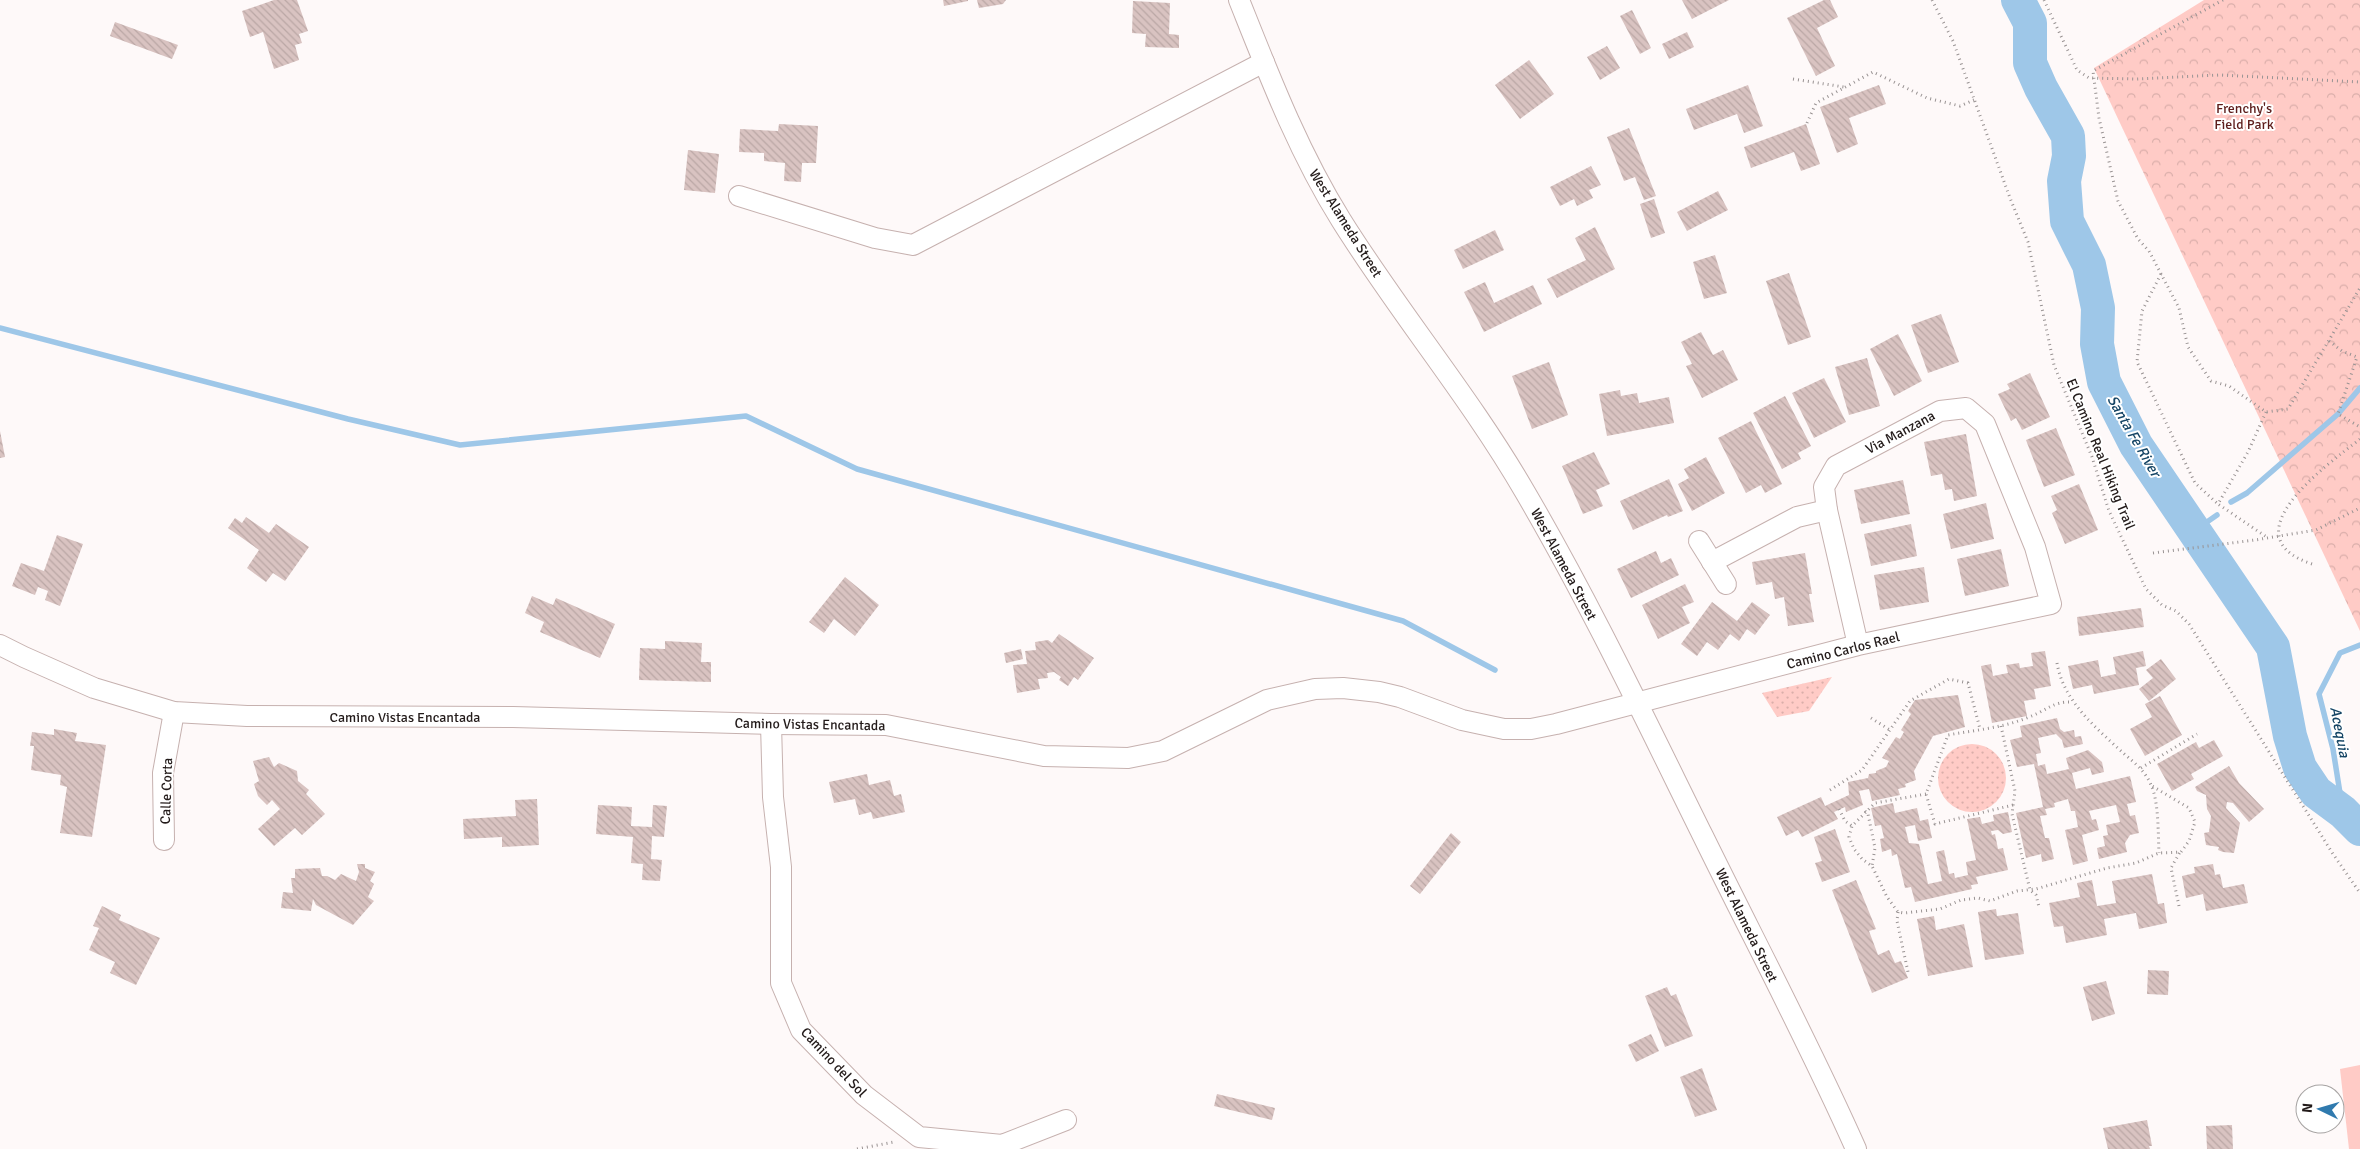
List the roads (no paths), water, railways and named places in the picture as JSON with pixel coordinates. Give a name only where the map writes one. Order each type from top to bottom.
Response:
[{"type":"street","name":"West Alameda Street","points":[[1239,0],[1298,142],[1326,194],[1366,259],[1505,459],[1553,542],[1636,701],[1796,1023],[1856,1149]]},
{"type":"street","points":[[739,196],[876,238],[913,245],[1264,62]]},
{"type":"street","name":"Via Manzana","points":[[1858,645],[1827,510],[1824,488],[1836,466],[1940,411],[1966,408],[1986,424],[2035,547],[2051,604]]},
{"type":"street","points":[[1712,562],[1797,517],[1827,510]]},
{"type":"street","points":[[1699,540],[1726,584]]},
{"type":"street","name":"Camino Carlos Rael","points":[[1636,701],[1858,645],[2051,604]]},
{"type":"street","name":"Camino Vistas Encantada","points":[[0,645],[24,658],[94,688],[174,712],[247,716],[513,717],[886,725],[1044,756],[1128,758],[1163,751],[1268,700],[1315,689],[1343,688],[1379,692],[1400,697],[1462,720],[1504,729],[1531,729],[1556,724],[1636,701]]},
{"type":"street","name":"Calle Corta","points":[[164,840],[163,773],[174,712]]},
{"type":"street","name":"Camino del Sol","points":[[771,724],[773,797],[781,867],[782,983],[801,1030],[864,1095],[919,1137],[1002,1145],[1066,1120]]},
{"type":"waterway","name":"Santa Fe River","points":[[2018,0],[2030,23],[2030,63],[2041,88],[2068,136],[2069,156],[2064,181],[2067,221],[2089,265],[2098,308],[2097,344],[2104,382],[2136,445],[2273,647],[2290,736],[2300,768],[2316,792],[2343,812],[2360,829]]},
{"type":"waterway","points":[[0,328],[348,419],[460,445],[746,416],[857,469],[1403,621],[1495,670]]},
{"type":"waterway","points":[[2231,502],[2247,493],[2338,414],[2360,388]]},
{"type":"waterway","points":[[2194,531],[2217,515]]},
{"type":"waterway","name":"Acequia","points":[[2343,812],[2333,749],[2319,694],[2340,653],[2360,645]]},
{"type":"park label","name":"Frenchy's Field Park","points":[[2244,116]]}]
